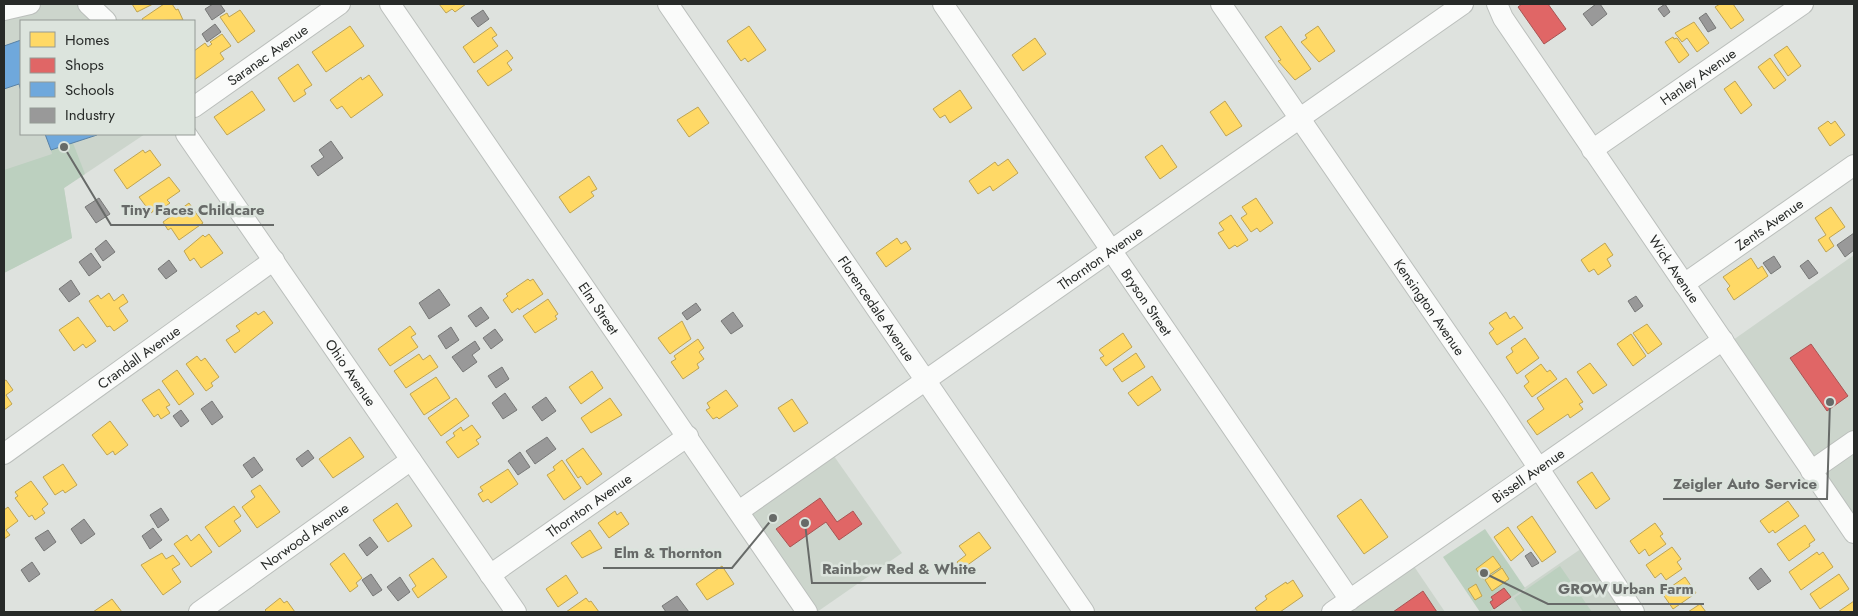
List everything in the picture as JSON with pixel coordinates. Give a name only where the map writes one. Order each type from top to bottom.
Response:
[{"type":"street","points":[[4,10],[30,4]]},
{"type":"street","points":[[88,4],[105,20]]},
{"type":"street","name":"Saranac Avenue","points":[[195,106],[340,4]]},
{"type":"street","name":"Elm Street","points":[[390,4],[807,612]]},
{"type":"street","name":"Florencedale Avenue","points":[[668,4],[1084,612]]},
{"type":"street","name":"Bryson Street","points":[[943,4],[1350,600]]},
{"type":"street","name":"Kensington Avenue","points":[[1221,4],[1538,468],[1634,612]]},
{"type":"street","name":"Thornton Avenue","points":[[739,511],[1463,4]]},
{"type":"street","name":"Wick Avenue","points":[[1497,4],[1503,18],[1592,150],[1854,533]]},
{"type":"street","name":"Hanley Avenue","points":[[1592,150],[1803,4]]},
{"type":"street","name":"Ohio Avenue","points":[[187,135],[516,612]]},
{"type":"street","name":"Zents Avenue","points":[[1684,284],[1854,165]]},
{"type":"street","name":"Crandall Avenue","points":[[4,454],[274,260]]},
{"type":"street","name":"Bissell Avenue","points":[[1332,612],[1723,340]]},
{"type":"street","name":"Thornton Avenue","points":[[490,575],[688,436]]},
{"type":"street","points":[[1812,471],[1854,441]]},
{"type":"street","name":"Norwood Avenue","points":[[198,612],[411,460]]},
{"type":"shaded area","points":[[29,4],[88,4],[105,20],[20,20],[20,135],[144,135],[64,188],[72,238],[4,273],[4,10]]},
{"type":"shaded area","points":[[1854,255],[1854,533],[1726,345]]},
{"type":"shaded area","points":[[829,449],[902,553],[817,612],[807,612],[739,511]]},
{"type":"shaded area","points":[[1588,544],[1634,612],[1489,612]]},
{"type":"shaded area","points":[[1409,559],[1445,612],[1333,612]]},
{"type":"green space","points":[[73,143],[85,174],[64,188],[72,238],[4,273],[4,170],[52,154],[51,150]]},
{"type":"green space","points":[[1485,529],[1525,588],[1489,612],[1480,612],[1443,557]]},
{"type":"green space","points":[[1560,566],[1592,612],[1523,612],[1514,598]]},
{"type":"building: Homes","points":[[132,4],[153,4],[137,12]]},
{"type":"building: Homes","points":[[164,4],[172,4],[176,10],[178,9],[183,20],[142,20]]},
{"type":"building: Homes","points":[[439,4],[466,4],[455,12],[452,9],[446,13]]},
{"type":"building: Homes","points":[[1720,4],[1733,4],[1744,20],[1731,29],[1715,7]]},
{"type":"building: Homes","points":[[240,10],[255,31],[238,43],[220,17],[227,13],[229,17]]},
{"type":"building: Homes","points":[[1694,22],[1709,43],[1697,52],[1687,38],[1682,42],[1675,33]]},
{"type":"building: Homes","points":[[350,26],[364,46],[326,72],[312,52]]},
{"type":"building: Homes","points":[[749,26],[766,50],[748,62],[745,58],[741,61],[727,41]]},
{"type":"building: Homes","points":[[1281,26],[1311,69],[1295,80],[1278,61],[1281,60],[1265,37]]},
{"type":"building: Homes","points":[[1318,26],[1335,51],[1319,62],[1301,42],[1307,38],[1305,35]]},
{"type":"building: Homes","points":[[491,27],[497,35],[492,38],[498,46],[474,63],[463,47]]},
{"type":"building: Homes","points":[[222,34],[231,46],[220,53],[224,59],[195,79],[195,50],[205,43],[208,47],[212,44],[210,42]]},
{"type":"building: Homes","points":[[1673,37],[1674,39],[1677,38],[1689,55],[1679,63],[1665,42]]},
{"type":"building: Homes","points":[[1035,38],[1046,54],[1023,71],[1012,55]]},
{"type":"building: Homes","points":[[1787,46],[1801,66],[1788,76],[1774,55]]},
{"type":"building: Homes","points":[[507,50],[513,58],[507,63],[512,70],[488,86],[477,71]]},
{"type":"building: Homes","points":[[1770,58],[1786,80],[1774,89],[1758,67]]},
{"type":"building: Homes","points":[[298,64],[312,85],[304,90],[306,94],[294,102],[278,78]]},
{"type":"building: Homes","points":[[369,75],[383,95],[351,118],[342,106],[337,109],[330,100],[361,77],[362,80]]},
{"type":"building: Homes","points":[[1735,81],[1752,105],[1741,114],[1724,89]]},
{"type":"building: Homes","points":[[960,90],[972,108],[950,123],[945,115],[940,118],[933,109]]},
{"type":"building: Homes","points":[[252,91],[265,110],[227,135],[214,117]]},
{"type":"building: Homes","points":[[1225,101],[1242,126],[1226,136],[1210,112]]},
{"type":"building: Homes","points":[[698,107],[709,123],[689,137],[677,120]]},
{"type":"building: Homes","points":[[1828,121],[1831,124],[1835,121],[1845,135],[1830,146],[1818,128]]},
{"type":"building: Homes","points":[[1162,145],[1177,167],[1160,179],[1145,157]]},
{"type":"building: Homes","points":[[143,150],[145,153],[150,150],[161,165],[127,189],[114,170]]},
{"type":"building: Homes","points":[[1008,159],[1018,173],[993,191],[990,186],[978,194],[969,181],[995,162],[998,166]]},
{"type":"building: Homes","points":[[589,176],[597,189],[591,192],[594,196],[570,213],[559,197]]},
{"type":"building: Homes","points":[[169,177],[180,191],[167,200],[170,203],[163,208],[161,205],[151,213],[139,197]]},
{"type":"building: Homes","points":[[1256,198],[1273,223],[1260,232],[1257,228],[1251,232],[1241,218],[1247,214],[1242,207]]},
{"type":"building: Homes","points":[[189,203],[203,223],[179,240],[171,228],[168,230],[163,222]]},
{"type":"building: Homes","points":[[1831,207],[1845,227],[1829,238],[1834,246],[1826,252],[1818,240],[1826,235],[1815,218]]},
{"type":"building: Homes","points":[[1231,215],[1248,240],[1237,247],[1235,245],[1229,249],[1218,233],[1224,230],[1219,223]]},
{"type":"building: Homes","points":[[209,234],[223,253],[201,268],[194,258],[190,261],[184,251],[203,235],[205,237]]},
{"type":"building: Homes","points":[[897,238],[901,244],[906,241],[911,249],[886,267],[876,253]]},
{"type":"building: Homes","points":[[1605,243],[1613,255],[1607,259],[1611,266],[1598,275],[1594,269],[1589,272],[1581,260]]},
{"type":"building: Homes","points":[[1751,258],[1758,269],[1762,266],[1768,276],[1734,300],[1727,289],[1730,286],[1723,277]]},
{"type":"building: Homes","points":[[528,279],[530,281],[533,279],[543,294],[512,313],[503,300],[508,296],[506,294]]},
{"type":"building: Homes","points":[[109,293],[114,301],[123,294],[128,302],[119,308],[128,321],[114,331],[110,326],[107,327],[89,301],[98,295],[101,299]]},
{"type":"building: Homes","points":[[548,299],[558,314],[555,316],[557,319],[535,333],[523,316]]},
{"type":"building: Homes","points":[[264,311],[273,323],[235,353],[226,340],[240,331],[236,326],[256,312],[258,315]]},
{"type":"building: Homes","points":[[1506,312],[1510,319],[1514,316],[1523,328],[1497,345],[1489,333],[1494,329],[1489,323]]},
{"type":"building: Homes","points":[[78,317],[96,341],[86,348],[83,344],[74,351],[59,330]]},
{"type":"building: Homes","points":[[682,321],[691,339],[670,354],[658,338]]},
{"type":"building: Homes","points":[[1647,324],[1662,344],[1648,354],[1633,333]]},
{"type":"building: Homes","points":[[410,326],[416,334],[411,337],[418,347],[390,366],[378,349]]},
{"type":"building: Homes","points":[[1123,333],[1132,347],[1106,366],[1100,358],[1104,356],[1099,350]]},
{"type":"building: Homes","points":[[1631,334],[1646,356],[1633,366],[1617,344]]},
{"type":"building: Homes","points":[[1525,338],[1539,358],[1517,374],[1506,357],[1513,352],[1511,348]]},
{"type":"building: Homes","points":[[698,339],[704,348],[699,352],[704,359],[697,364],[699,368],[683,379],[671,362],[676,359],[674,356]]},
{"type":"building: Homes","points":[[1136,353],[1145,367],[1122,382],[1113,369]]},
{"type":"building: Homes","points":[[419,354],[423,360],[430,355],[438,367],[406,388],[394,371]]},
{"type":"building: Homes","points":[[197,356],[201,361],[205,358],[219,377],[211,383],[213,386],[206,391],[186,364]]},
{"type":"building: Homes","points":[[1590,363],[1607,385],[1593,394],[1577,372]]},
{"type":"building: Homes","points":[[1541,364],[1547,372],[1550,370],[1557,379],[1532,397],[1524,386],[1529,382],[1525,376]]},
{"type":"building: Homes","points":[[177,370],[194,394],[179,405],[162,381]]},
{"type":"building: Homes","points":[[592,371],[603,388],[581,404],[569,387]]},
{"type":"building: Homes","points":[[1152,376],[1161,390],[1138,406],[1128,393]]},
{"type":"building: Homes","points":[[436,377],[450,398],[424,415],[410,394]]},
{"type":"building: Homes","points":[[1566,378],[1583,402],[1579,404],[1583,409],[1570,418],[1568,414],[1537,435],[1527,421],[1544,409],[1537,398]]},
{"type":"building: Homes","points":[[6,380],[13,390],[6,395],[12,404],[4,410],[4,381]]},
{"type":"building: Homes","points":[[159,389],[170,405],[166,407],[170,413],[161,419],[158,414],[154,417],[142,400]]},
{"type":"building: Homes","points":[[726,390],[738,406],[719,419],[717,417],[713,419],[706,410],[710,408],[707,403]]},
{"type":"building: Homes","points":[[456,398],[469,416],[441,436],[428,418]]},
{"type":"building: Homes","points":[[610,398],[622,415],[591,433],[581,418]]},
{"type":"building: Homes","points":[[792,399],[808,423],[794,432],[778,408]]},
{"type":"building: Homes","points":[[110,421],[128,445],[115,455],[113,451],[107,455],[92,435]]},
{"type":"building: Homes","points":[[472,425],[481,437],[476,440],[479,444],[458,458],[446,442],[455,436],[453,433],[461,427],[463,431]]},
{"type":"building: Homes","points":[[350,437],[364,457],[333,478],[319,459]]},
{"type":"building: Homes","points":[[583,448],[602,474],[587,485],[581,476],[578,478],[566,460]]},
{"type":"building: Homes","points":[[562,460],[581,488],[564,500],[547,475],[555,470],[553,467]]},
{"type":"building: Homes","points":[[63,464],[77,485],[65,493],[63,490],[55,495],[43,477]]},
{"type":"building: Homes","points":[[508,469],[518,484],[491,503],[488,499],[483,502],[478,494],[483,491],[480,487]]},
{"type":"building: Homes","points":[[1592,472],[1610,499],[1596,509],[1577,482]]},
{"type":"building: Homes","points":[[31,481],[48,504],[42,509],[45,513],[35,520],[32,515],[29,517],[15,498],[18,496],[15,492]]},
{"type":"building: Homes","points":[[260,485],[280,512],[257,528],[242,507],[255,497],[251,491]]},
{"type":"building: Homes","points":[[1361,499],[1388,537],[1364,554],[1337,516]]},
{"type":"building: Homes","points":[[1788,501],[1799,516],[1775,533],[1773,530],[1769,533],[1760,521]]},
{"type":"building: Homes","points":[[397,503],[412,526],[388,542],[373,520]]},
{"type":"building: Homes","points":[[234,506],[241,516],[234,521],[241,531],[219,547],[205,527]]},
{"type":"building: Homes","points":[[8,507],[18,521],[6,530],[10,535],[4,539],[4,510]]},
{"type":"building: Homes","points":[[615,511],[617,515],[621,512],[629,524],[609,538],[598,523]]},
{"type":"building: Homes","points":[[1532,516],[1556,552],[1542,562],[1517,527]]},
{"type":"building: Homes","points":[[1655,523],[1663,534],[1660,536],[1666,544],[1649,556],[1645,549],[1639,554],[1630,541]]},
{"type":"building: Homes","points":[[1805,525],[1815,540],[1809,544],[1810,546],[1789,561],[1777,544]]},
{"type":"building: Homes","points":[[1508,527],[1524,550],[1511,561],[1494,537]]},
{"type":"building: Homes","points":[[590,530],[602,548],[582,558],[571,543]]},
{"type":"building: Homes","points":[[979,532],[991,548],[962,569],[957,562],[966,555],[959,546]]},
{"type":"building: Homes","points":[[199,534],[212,552],[191,567],[174,544],[187,535],[191,541]]},
{"type":"building: Homes","points":[[1672,547],[1681,559],[1677,562],[1682,569],[1666,580],[1661,573],[1655,578],[1646,565]]},
{"type":"building: Homes","points":[[1817,552],[1819,555],[1823,552],[1833,567],[1801,590],[1789,572]]},
{"type":"building: Homes","points":[[162,553],[166,559],[173,555],[180,564],[172,569],[181,582],[163,595],[141,565]]},
{"type":"building: Homes","points":[[344,553],[362,578],[356,583],[358,586],[350,592],[330,564]]},
{"type":"building: Homes","points":[[1493,556],[1501,567],[1483,579],[1476,569]]},
{"type":"building: Homes","points":[[433,558],[447,577],[418,598],[412,589],[416,586],[409,575]]},
{"type":"building: Homes","points":[[722,566],[734,584],[707,600],[696,584]]},
{"type":"building: Homes","points":[[1502,568],[1509,579],[1492,591],[1485,580]]},
{"type":"building: Homes","points":[[1839,574],[1849,589],[1820,609],[1810,594]]},
{"type":"building: Homes","points":[[566,575],[578,593],[558,607],[546,589]]},
{"type":"building: Homes","points":[[1685,577],[1696,593],[1673,609],[1662,593]]},
{"type":"building: Homes","points":[[1293,580],[1303,596],[1280,612],[1258,612],[1255,608],[1267,599],[1265,596],[1286,582],[1287,584]]},
{"type":"building: Homes","points":[[1476,584],[1482,596],[1475,600],[1468,589]]},
{"type":"building: Homes","points":[[280,598],[284,603],[287,601],[295,612],[267,612],[265,610]]},
{"type":"building: Homes","points":[[586,598],[589,602],[591,601],[599,612],[566,612]]},
{"type":"building: Homes","points":[[112,599],[122,612],[93,612]]},
{"type":"building: Homes","points":[[1854,601],[1854,612],[1838,612]]},
{"type":"building: Homes","points":[[1700,604],[1706,612],[1688,612]]},
{"type":"building: Shops","points":[[1522,4],[1548,4],[1566,29],[1544,44],[1518,7]]},
{"type":"building: Shops","points":[[1811,344],[1848,396],[1827,411],[1790,358]]},
{"type":"building: Shops","points":[[820,498],[837,522],[853,511],[862,524],[839,540],[826,522],[790,547],[776,529]]},
{"type":"building: Shops","points":[[1504,588],[1511,597],[1494,609],[1490,602],[1493,600],[1491,597]]},
{"type":"building: Shops","points":[[1423,591],[1437,612],[1393,612]]},
{"type":"building: Schools","points":[[20,40],[20,88],[19,84],[4,89],[4,46]]},
{"type":"building: Schools","points":[[45,135],[97,135],[51,150]]},
{"type":"building: Industry","points":[[213,4],[220,4],[225,11],[212,20],[205,9]]},
{"type":"building: Industry","points":[[1596,4],[1600,4],[1607,14],[1592,26],[1583,14]]},
{"type":"building: Industry","points":[[1665,4],[1670,12],[1664,17],[1658,9]]},
{"type":"building: Industry","points":[[483,10],[489,19],[478,27],[471,18]]},
{"type":"building: Industry","points":[[1706,13],[1716,28],[1708,32],[1699,18]]},
{"type":"building: Industry","points":[[215,24],[221,32],[207,42],[202,34]]},
{"type":"building: Industry","points":[[331,141],[343,158],[318,176],[311,166],[324,157],[319,150]]},
{"type":"building: Industry","points":[[99,198],[110,214],[96,223],[85,207]]},
{"type":"building: Industry","points":[[1854,233],[1854,250],[1845,257],[1837,245]]},
{"type":"building: Industry","points":[[106,240],[115,252],[103,261],[95,249]]},
{"type":"building: Industry","points":[[91,253],[101,267],[89,276],[79,262]]},
{"type":"building: Industry","points":[[1774,256],[1781,267],[1771,274],[1763,263]]},
{"type":"building: Industry","points":[[169,260],[177,271],[166,279],[158,269]]},
{"type":"building: Industry","points":[[1808,260],[1818,273],[1809,279],[1800,266]]},
{"type":"building: Industry","points":[[71,280],[80,294],[69,302],[59,289]]},
{"type":"building: Industry","points":[[439,289],[450,305],[429,319],[419,303]]},
{"type":"building: Industry","points":[[1636,296],[1643,306],[1635,312],[1628,301]]},
{"type":"building: Industry","points":[[696,303],[701,310],[687,320],[682,313]]},
{"type":"building: Industry","points":[[481,307],[489,318],[476,327],[468,316]]},
{"type":"building: Industry","points":[[733,312],[743,326],[731,334],[721,321]]},
{"type":"building: Industry","points":[[451,327],[459,340],[446,349],[438,336]]},
{"type":"building: Industry","points":[[495,329],[503,340],[491,349],[483,338]]},
{"type":"building: Industry","points":[[475,341],[480,349],[472,355],[477,362],[463,372],[452,357]]},
{"type":"building: Industry","points":[[502,367],[509,379],[496,388],[488,376]]},
{"type":"building: Industry","points":[[505,393],[517,410],[503,419],[492,403]]},
{"type":"building: Industry","points":[[546,397],[556,411],[542,421],[532,407]]},
{"type":"building: Industry","points":[[212,401],[223,417],[212,425],[201,409]]},
{"type":"building: Industry","points":[[181,410],[189,421],[181,427],[173,416]]},
{"type":"building: Industry","points":[[547,437],[556,449],[535,464],[526,451]]},
{"type":"building: Industry","points":[[308,450],[314,458],[302,467],[296,459]]},
{"type":"building: Industry","points":[[520,452],[530,467],[518,475],[508,461]]},
{"type":"building: Industry","points":[[254,457],[263,470],[252,478],[243,465]]},
{"type":"building: Industry","points":[[161,508],[169,520],[158,528],[150,515]]},
{"type":"building: Industry","points":[[84,519],[95,534],[81,544],[71,529]]},
{"type":"building: Industry","points":[[153,528],[162,540],[150,549],[142,536]]},
{"type":"building: Industry","points":[[48,530],[56,542],[44,551],[35,538]]},
{"type":"building: Industry","points":[[370,537],[378,547],[367,556],[359,545]]},
{"type":"building: Industry","points":[[1531,552],[1539,563],[1532,567],[1525,556]]},
{"type":"building: Industry","points":[[32,562],[40,574],[29,582],[21,570]]},
{"type":"building: Industry","points":[[1761,568],[1771,581],[1758,590],[1749,578]]},
{"type":"building: Industry","points":[[371,574],[382,590],[373,596],[362,580]]},
{"type":"building: Industry","points":[[400,577],[410,592],[398,601],[387,587]]},
{"type":"building: Industry","points":[[677,596],[689,612],[666,612],[662,606]]},
{"type":"place","name":"Tiny Faces Childcare","points":[[64,147]]},
{"type":"place","name":"Zeigler Auto Service","points":[[1830,402]]},
{"type":"place","name":"Elm & Thornton","points":[[773,518]]},
{"type":"place","name":"Rainbow Red & White","points":[[805,523]]},
{"type":"place","name":"GROW Urban Farm","points":[[1484,573]]}]
